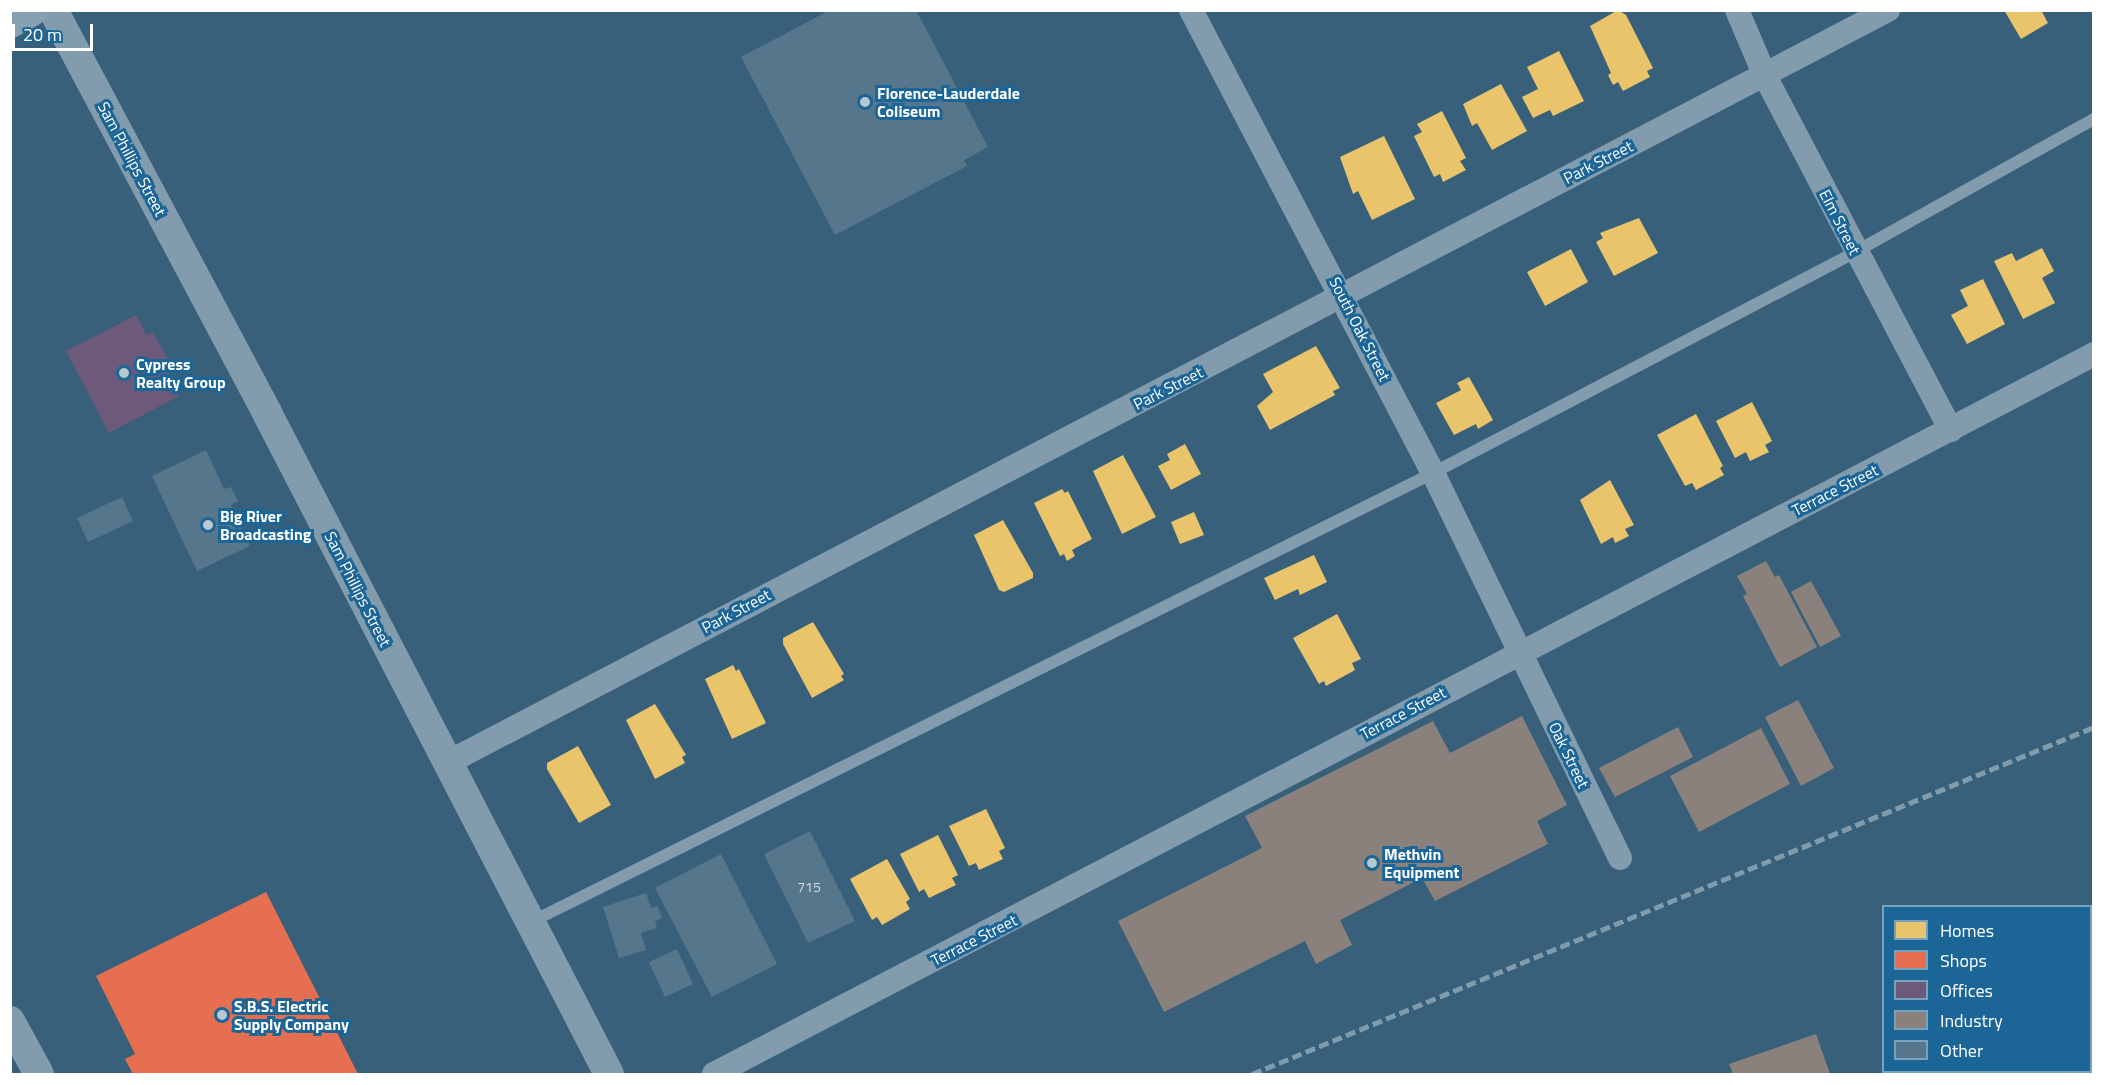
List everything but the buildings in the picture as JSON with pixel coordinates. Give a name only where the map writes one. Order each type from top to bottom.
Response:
[{"type":"main road","points":[[10,21],[30,10]]},
{"type":"street","name":"Sam Phillips Street","points":[[53,10],[267,413],[609,1074]]},
{"type":"street","name":"South Oak Street","points":[[1191,10],[1342,294],[1433,473],[1519,651]]},
{"type":"street","name":"Elm Street","points":[[1737,10],[1765,76],[1855,252],[1951,430]]},
{"type":"street","name":"Park Street","points":[[447,763],[1888,10]]},
{"type":"street","name":"Terrace Street","points":[[714,1074],[1519,651],[1951,430],[2094,354]]},
{"type":"street","name":"Oak Street","points":[[1519,651],[1620,858]]},
{"type":"street","points":[[10,1021],[39,1074]]},
{"type":"lane","points":[[531,922],[1433,473],[1855,252],[2094,119]]},
{"type":"railway","points":[[1252,1074],[2094,727]]},
{"type":"place","name":"Florence-Lauderdale Coliseum","points":[[865,102]]},
{"type":"place","name":"Cypress Realty Group","points":[[124,373]]},
{"type":"place","name":"Big River Broadcasting","points":[[208,525]]},
{"type":"place","name":"Methvin Equipment","points":[[1372,863]]},
{"type":"place","name":"S.B.S. Electric Supply Company","points":[[222,1015]]}]
